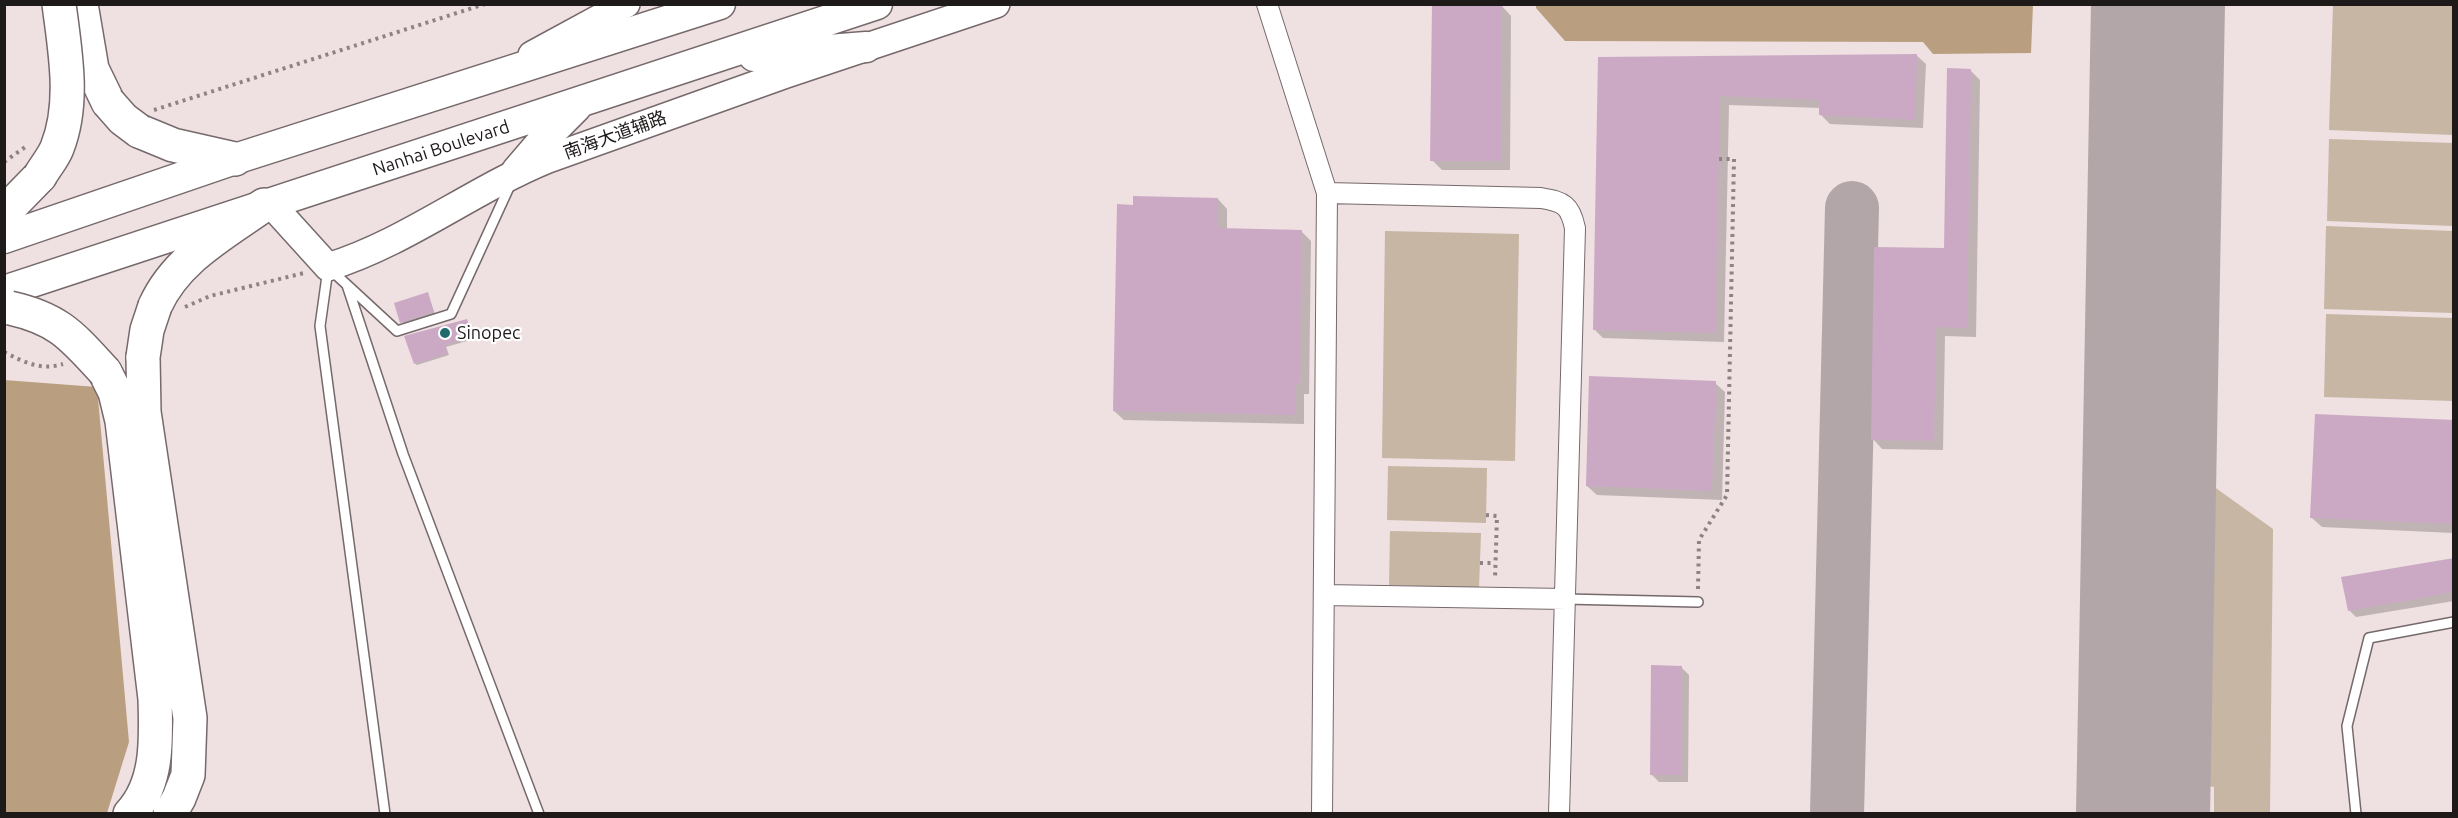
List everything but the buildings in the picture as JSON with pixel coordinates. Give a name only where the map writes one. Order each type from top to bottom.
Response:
[{"type":"highway","points":[[4,213],[40,176],[56,150],[63,126],[66,60],[58,4]]},
{"type":"highway","points":[[81,4],[92,69],[108,102],[123,119],[141,122],[173,145],[235,159]]},
{"type":"highway","points":[[188,813],[190,718],[144,412],[143,357],[147,330],[155,306],[174,273],[267,204]]},
{"type":"highway","points":[[6,302],[37,314],[57,325],[77,341],[105,372],[115,392],[122,422],[155,699],[156,745],[150,779],[136,807],[130,813]]},
{"type":"highway","points":[[170,813],[188,775]]},
{"type":"main road","points":[[460,89],[524,59],[626,4]]},
{"type":"main road","points":[[4,238],[235,159],[460,89],[720,4]]},
{"type":"main road","name":"Nanhai Boulevard","points":[[6,302],[267,204],[877,4]]},
{"type":"main road","name":"南海大道辅路","points":[[338,276],[369,252],[517,171],[866,47],[996,4]]},
{"type":"main road","points":[[704,61],[866,47]]},
{"type":"main road","points":[[517,171],[547,136],[583,101]]},
{"type":"main road","points":[[267,204],[338,276]]},
{"type":"street","points":[[1267,4],[1327,193],[1322,813]]},
{"type":"street","points":[[1327,193],[1541,198],[1559,201],[1571,212],[1575,228],[1559,813]]},
{"type":"street","points":[[1324,595],[1565,599]]},
{"type":"lane","points":[[338,276],[397,331],[451,314],[517,171]]},
{"type":"lane","points":[[338,276],[320,326],[385,813]]},
{"type":"lane","points":[[338,276],[539,813]]},
{"type":"lane","points":[[1565,599],[1698,602]]},
{"type":"lane","points":[[2356,813],[2348,726],[2369,638],[2454,622]]},
{"type":"path","points":[[141,122],[176,104],[485,4]]},
{"type":"path","points":[[4,162],[38,141]]},
{"type":"path","points":[[1698,602],[1699,540],[1727,495],[1734,159],[1719,159]]},
{"type":"path","points":[[1486,515],[1497,516],[1494,598]]},
{"type":"path","points":[[1480,563],[1495,563]]},
{"type":"shaded area","points":[[1536,5],[2033,5],[2031,53],[1933,54],[1923,42],[1565,41],[1536,8]]},
{"type":"shaded area","points":[[2333,5],[2453,5],[2453,135],[2329,130]]},
{"type":"shaded area","points":[[2329,139],[2453,143],[2453,226],[2327,221]]},
{"type":"shaded area","points":[[2326,226],[2453,231],[2453,313],[2324,309]]},
{"type":"shaded area","points":[[1385,231],[1519,234],[1515,461],[1382,458]]},
{"type":"shaded area","points":[[2326,314],[2453,318],[2453,401],[2324,397]]},
{"type":"shaded area","points":[[4,380],[97,387],[129,742],[107,813],[5,813]]},
{"type":"shaded area","points":[[2178,461],[2273,529],[2270,813],[2214,813],[2214,787],[2173,779]]},
{"type":"shaded area","points":[[1388,466],[1487,468],[1486,523],[1387,520]]},
{"type":"shaded area","points":[[1390,531],[1481,533],[1479,588],[1389,585]]},
{"type":"taxiway","points":[[1837,814],[1852,208]]},
{"type":"runway","points":[[2143,814],[2158,4]]},
{"type":"place","name":"Sinopec","points":[[445,333]]}]
